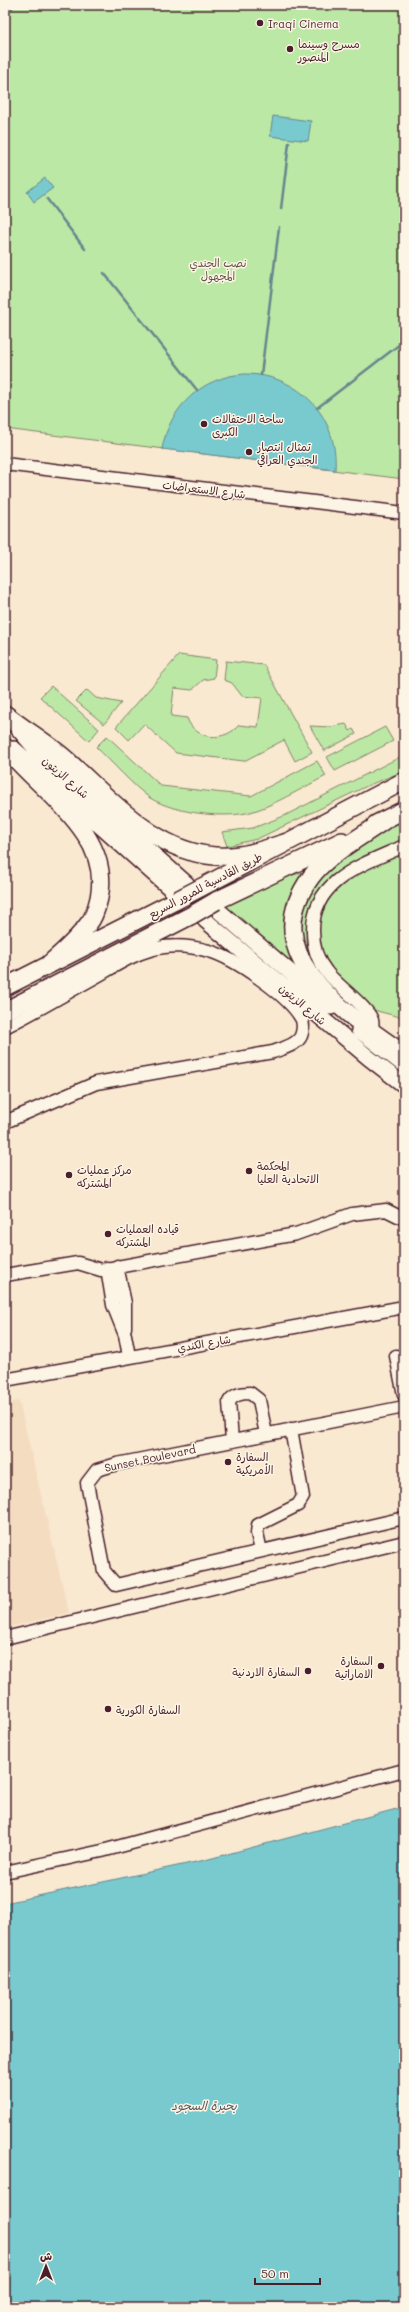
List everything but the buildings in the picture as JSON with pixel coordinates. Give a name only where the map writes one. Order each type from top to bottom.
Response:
[{"type":"highway","points":[[8,718],[50,745],[148,832],[172,846],[200,855],[220,857],[251,853],[287,842]]},
{"type":"highway","points":[[5,747],[27,773],[76,821],[94,850],[101,874],[101,890],[96,909],[90,922],[81,934],[49,964]]},
{"type":"highway","name":"طريق القادسية للمرور السريع","points":[[5,986],[49,964],[193,886],[287,842],[404,781]]},
{"type":"highway","name":"طريق القادسية للمرور السريع","points":[[5,1011],[199,917],[217,906],[404,810]]},
{"type":"highway","points":[[385,820],[321,865],[311,877],[296,904],[294,920],[298,951],[310,976],[348,1013],[376,1045],[404,1054]]},
{"type":"main road","points":[[5,742],[14,746],[22,745],[22,738],[8,718]]},
{"type":"main road","name":"شارع الزيتون","points":[[8,718],[41,755],[193,886]]},
{"type":"main road","name":"شارع الزيتون","points":[[5,742],[32,763],[175,896]]},
{"type":"main road","name":"شارع الزيتون","points":[[217,906],[376,1045],[404,1085]]},
{"type":"main road","name":"شارع الزيتون","points":[[199,917],[404,1065]]},
{"type":"street","name":"شارع الاستعراضات","points":[[5,464],[404,513]]},
{"type":"street","points":[[376,1045],[370,1016],[326,972],[318,957],[313,940],[313,924],[325,892],[336,879],[350,870],[404,846]]},
{"type":"street","points":[[5,1027],[127,959],[164,947],[182,947],[210,951],[247,970],[265,983],[286,1002],[301,1018],[303,1024],[301,1036],[298,1041],[273,1052],[96,1083],[5,1122]]},
{"type":"street","points":[[5,1275],[78,1263],[101,1270],[296,1234],[352,1214],[386,1210],[404,1219]]},
{"type":"street","points":[[112,1267],[125,1304],[125,1335],[130,1356]]},
{"type":"street","name":"شارع الكندي","points":[[5,1380],[404,1307]]},
{"type":"street","points":[[396,1356],[404,1395]]},
{"type":"street","points":[[232,1441],[228,1402],[232,1397],[242,1394],[250,1393],[259,1400],[266,1434]]},
{"type":"street","name":"Sunset Boulevard","points":[[404,1407],[117,1464],[97,1470],[87,1483],[104,1571],[116,1585],[404,1518]]},
{"type":"street","points":[[261,1551],[257,1533],[258,1525],[298,1505],[303,1497],[291,1430]]},
{"type":"street","points":[[5,1638],[404,1542]]},
{"type":"street","points":[[5,1872],[117,1847],[404,1770]]},
{"type":"shaded area","points":[[19,1401],[69,1613],[5,1628],[5,1404]]},
{"type":"green space","name":"نصب الجندي المجهول","points":[[5,5],[404,5],[404,479],[5,429]]},
{"type":"green space","points":[[179,655],[216,660],[214,678],[203,680],[192,690],[174,688],[171,716],[187,718],[191,726],[203,735],[219,736],[233,731],[239,725],[258,727],[262,698],[242,696],[232,683],[224,680],[226,661],[264,665],[312,752],[295,761],[284,740],[244,761],[176,753],[144,724],[129,740],[116,727]]},
{"type":"green space","points":[[51,686],[99,729],[89,741],[40,697]]},
{"type":"green space","points":[[87,690],[96,698],[121,703],[104,724],[76,701]]},
{"type":"green space","points":[[346,724],[350,731],[353,729],[356,734],[324,751],[310,726],[330,727]]},
{"type":"green space","points":[[385,727],[393,741],[335,771],[327,757]]},
{"type":"green space","points":[[107,736],[161,786],[251,796],[317,761],[326,776],[281,800],[254,811],[230,815],[201,814],[173,808],[150,798],[130,781],[96,747]]},
{"type":"green space","points":[[404,755],[404,771],[369,785],[257,839],[227,846],[222,832],[253,828],[284,816]]},
{"type":"green space","points":[[404,819],[404,1015],[400,1017],[377,1011],[299,973],[226,906],[289,876],[322,867]]},
{"type":"water","points":[[273,116],[311,121],[308,141],[270,136]]},
{"type":"water","points":[[45,178],[53,188],[34,202],[27,192]]},
{"type":"water","points":[[245,374],[265,376],[282,382],[298,390],[312,402],[323,416],[330,433],[334,451],[335,470],[162,449],[172,420],[180,407],[190,396],[215,381],[230,376]]},
{"type":"water","name":"بحيرة السجود","points":[[404,1807],[404,2307],[5,2307],[5,1903],[205,1860]]},
{"type":"waterway","points":[[5,14],[15,5]]},
{"type":"waterway","points":[[281,209],[289,143]]},
{"type":"waterway","points":[[47,199],[85,249]]},
{"type":"waterway","points":[[261,375],[279,227]]},
{"type":"waterway","points":[[104,273],[197,390]]},
{"type":"waterway","points":[[317,408],[404,341]]},
{"type":"place","name":"Iraqi Cinema","points":[[260,23]]},
{"type":"place","name":"مسرح وسينما المنصور","points":[[290,49]]},
{"type":"place","name":"ساحة الاحتفالات الكبرى","points":[[204,424]]},
{"type":"place","name":"تمثال انتصار الجندي العراقي","points":[[249,452]]},
{"type":"place","name":"المحكمة الاتحادية العليا","points":[[249,1171]]},
{"type":"place","name":"مركز عمليات المشتركه","points":[[69,1175]]},
{"type":"place","name":"قياده العمليات المشتركه","points":[[108,1234]]},
{"type":"place","name":"السفارة الأمريكية","points":[[228,1462]]},
{"type":"place","name":"السفارة الاماراتية","points":[[381,1666]]},
{"type":"place","name":"السفارة الاردنية","points":[[308,1671]]},
{"type":"place","name":"السفارة الكورية","points":[[108,1709]]}]
